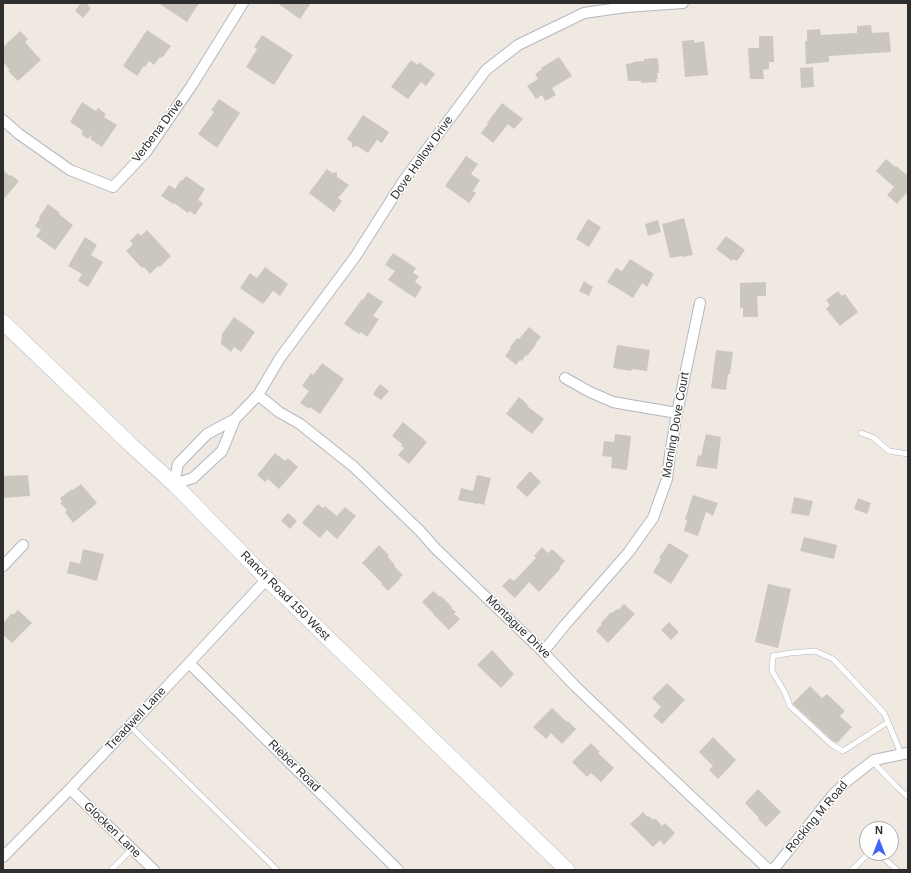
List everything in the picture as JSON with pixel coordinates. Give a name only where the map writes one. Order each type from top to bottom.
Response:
[{"type":"main road","name":"Ranch Road 150 West","points":[[3,322],[132,446],[174,484],[267,578],[567,870]]},
{"type":"street","name":"Verbena Drive","points":[[3,120],[19,134],[70,170],[113,187],[146,152],[192,85],[243,3]]},
{"type":"street","name":"Dove Hollow Drive","points":[[235,419],[222,451],[193,478],[174,484],[178,464],[207,434],[235,419],[258,395],[280,358],[355,257],[404,180],[486,70],[518,45],[584,13],[626,7],[683,3]]},
{"type":"street","name":"Morning Dove Court","points":[[543,652],[628,553],[653,518],[667,479],[677,413],[700,303]]},
{"type":"street","points":[[565,378],[590,392],[613,402],[677,413]]},
{"type":"street","name":"Montague Drive","points":[[258,395],[279,412],[300,424],[354,467],[580,690],[769,870]]},
{"type":"street","points":[[3,566],[23,545]]},
{"type":"street","name":"Treadwell Lane","points":[[3,857],[130,726],[267,578]]},
{"type":"street","name":"Rieber Road","points":[[189,663],[398,870]]},
{"type":"street","name":"Rocking M Road","points":[[773,870],[832,796],[847,781],[874,760],[904,754]]},
{"type":"street","name":"Glocken Lane","points":[[70,789],[154,870]]},
{"type":"lane","points":[[861,433],[874,438],[889,451],[908,454]]},
{"type":"lane","points":[[888,722],[843,751],[831,744],[790,706],[785,693],[772,671],[774,656],[815,651],[833,659],[884,713],[904,754]]},
{"type":"lane","points":[[130,726],[277,870]]},
{"type":"lane","points":[[873,762],[908,797]]},
{"type":"lane","points":[[111,870],[132,849]]},
{"type":"lane","points":[[852,870],[861,861]]},
{"type":"lane","points":[[887,861],[898,870]]},
{"type":"building","points":[[81,3],[86,3],[91,8],[83,18],[75,11]]},
{"type":"building","points":[[158,3],[199,3],[187,22]]},
{"type":"building","points":[[277,3],[311,3],[300,19]]},
{"type":"building","points":[[871,25],[872,33],[889,32],[891,52],[829,56],[829,62],[806,64],[805,41],[807,41],[807,30],[820,29],[821,35],[857,33],[857,26]]},
{"type":"building","points":[[147,30],[171,46],[162,58],[160,57],[154,65],[149,61],[137,76],[123,66]]},
{"type":"building","points":[[20,31],[28,39],[25,42],[41,60],[18,81],[8,71],[10,70],[3,62],[3,47]]},
{"type":"building","points":[[262,35],[293,55],[274,85],[246,67],[257,49],[254,47]]},
{"type":"building","points":[[759,36],[773,36],[774,62],[769,62],[769,69],[763,70],[764,79],[750,79],[748,48],[759,48]]},
{"type":"building","points":[[694,40],[694,43],[704,41],[708,75],[685,77],[682,41]]},
{"type":"building","points":[[559,57],[572,76],[552,88],[556,95],[545,101],[542,95],[536,99],[527,86],[538,79],[535,74],[542,69],[541,68]]},
{"type":"building","points":[[658,58],[659,73],[657,73],[657,82],[641,83],[641,81],[628,81],[626,64],[644,61],[644,59]]},
{"type":"building","points":[[411,60],[418,65],[419,62],[435,74],[426,86],[421,82],[408,99],[391,87]]},
{"type":"building","points":[[813,67],[814,87],[801,88],[800,68]]},
{"type":"building","points":[[219,99],[240,113],[217,148],[198,134],[214,112],[211,110]]},
{"type":"building","points":[[82,102],[96,111],[98,108],[106,114],[104,117],[117,125],[102,147],[90,139],[92,136],[91,135],[88,139],[81,134],[83,131],[70,122]]},
{"type":"building","points":[[502,103],[523,119],[514,129],[508,124],[493,143],[481,133]]},
{"type":"building","points":[[363,115],[389,132],[382,143],[377,140],[368,153],[357,146],[352,147],[352,143],[347,139]]},
{"type":"building","points":[[466,156],[478,164],[471,174],[480,180],[473,191],[476,193],[469,203],[445,186]]},
{"type":"building","points":[[886,159],[908,176],[908,191],[897,204],[887,195],[894,187],[876,171]]},
{"type":"building","points":[[327,169],[332,173],[337,172],[337,177],[349,185],[338,198],[342,201],[334,212],[309,193]]},
{"type":"building","points":[[3,170],[19,181],[3,200]]},
{"type":"building","points":[[186,176],[205,189],[198,200],[203,203],[195,215],[190,211],[188,213],[161,196],[169,185],[175,189],[181,180],[182,181]]},
{"type":"building","points":[[48,204],[73,225],[55,250],[36,236],[41,230],[35,226]]},
{"type":"building","points":[[684,218],[693,255],[670,258],[662,224]]},
{"type":"building","points":[[588,219],[601,227],[589,247],[576,239]]},
{"type":"building","points":[[658,220],[661,232],[648,236],[645,224]]},
{"type":"building","points":[[147,230],[171,256],[150,274],[144,267],[142,268],[126,251],[133,244],[130,241],[138,233],[141,236]]},
{"type":"building","points":[[726,236],[745,250],[737,261],[733,259],[732,261],[716,249]]},
{"type":"building","points":[[85,237],[97,245],[91,255],[103,262],[88,287],[78,281],[82,274],[68,266]]},
{"type":"building","points":[[393,253],[416,268],[413,273],[419,276],[415,282],[422,287],[415,298],[388,280],[395,271],[385,265]]},
{"type":"building","points":[[630,259],[654,274],[647,287],[642,283],[633,298],[607,282],[616,268],[622,271]]},
{"type":"building","points":[[265,267],[288,284],[280,296],[273,291],[263,304],[240,288],[250,273],[257,278]]},
{"type":"building","points":[[584,281],[593,287],[589,296],[579,291]]},
{"type":"building","points":[[766,282],[766,296],[757,296],[758,317],[743,317],[743,308],[740,308],[740,283]]},
{"type":"building","points":[[838,291],[842,296],[845,294],[858,312],[840,326],[826,309],[830,305],[826,300]]},
{"type":"building","points":[[368,292],[383,302],[373,316],[379,319],[367,337],[361,332],[359,334],[344,324]]},
{"type":"building","points":[[234,317],[255,332],[241,352],[234,347],[231,352],[221,344],[222,334]]},
{"type":"building","points":[[529,327],[541,337],[527,356],[526,355],[522,361],[520,360],[516,365],[505,356],[517,338],[519,339]]},
{"type":"building","points":[[617,345],[650,350],[647,371],[632,369],[631,371],[613,368]]},
{"type":"building","points":[[716,350],[733,352],[726,390],[711,388]]},
{"type":"building","points":[[322,363],[344,379],[320,414],[310,407],[309,409],[300,403],[309,391],[302,386],[311,373],[313,375]]},
{"type":"building","points":[[380,384],[389,391],[381,400],[373,394]]},
{"type":"building","points":[[519,397],[528,405],[527,406],[544,419],[532,434],[506,414]]},
{"type":"building","points":[[403,422],[427,442],[409,464],[398,455],[404,448],[401,446],[402,444],[392,436]]},
{"type":"building","points":[[615,434],[631,436],[627,470],[611,468],[612,457],[602,456],[604,441],[614,442]]},
{"type":"building","points":[[706,434],[721,437],[717,469],[696,466],[698,455],[701,456]]},
{"type":"building","points":[[275,453],[285,461],[288,458],[298,467],[279,489],[268,479],[265,482],[257,475]]},
{"type":"building","points":[[530,471],[541,482],[527,497],[516,487]]},
{"type":"building","points":[[28,475],[30,496],[3,498],[3,476]]},
{"type":"building","points":[[477,475],[491,478],[484,505],[458,500],[461,488],[473,491]]},
{"type":"building","points":[[81,484],[97,503],[73,523],[65,512],[67,510],[60,503],[62,501],[60,498]]},
{"type":"building","points":[[693,495],[718,503],[713,516],[706,512],[698,536],[684,531],[687,520],[685,519]]},
{"type":"building","points":[[794,497],[813,501],[809,516],[791,513]]},
{"type":"building","points":[[858,498],[871,503],[867,514],[854,509]]},
{"type":"building","points":[[318,504],[323,508],[325,506],[337,516],[345,507],[356,516],[337,539],[327,530],[320,538],[302,523]]},
{"type":"building","points":[[288,513],[297,521],[290,529],[281,521]]},
{"type":"building","points":[[804,537],[837,545],[834,559],[800,551]]},
{"type":"building","points":[[669,543],[689,555],[671,584],[653,572],[661,559],[659,558]]},
{"type":"building","points":[[379,545],[389,555],[388,557],[395,565],[394,566],[403,575],[388,591],[362,563]]},
{"type":"building","points":[[542,547],[548,553],[552,549],[565,561],[559,568],[560,569],[539,592],[529,582],[515,598],[502,586],[510,578],[514,581],[536,558],[534,556]]},
{"type":"building","points":[[83,549],[104,554],[97,581],[67,573],[70,561],[80,564]]},
{"type":"building","points":[[768,584],[791,589],[778,648],[755,642]]},
{"type":"building","points":[[433,591],[440,597],[441,596],[452,607],[451,608],[456,612],[454,614],[460,619],[449,630],[422,602]]},
{"type":"building","points":[[624,604],[635,614],[608,643],[596,631],[611,612],[612,613],[617,609],[618,610]]},
{"type":"building","points":[[18,610],[32,623],[12,643],[3,635],[3,623],[12,613],[13,615]]},
{"type":"building","points":[[669,622],[679,632],[671,640],[661,630]]},
{"type":"building","points":[[492,650],[514,674],[501,688],[477,665]]},
{"type":"building","points":[[667,683],[685,700],[662,724],[653,716],[661,707],[652,698]]},
{"type":"building","points":[[810,686],[822,698],[827,694],[845,711],[840,716],[852,727],[837,743],[793,704]]},
{"type":"building","points":[[552,708],[576,729],[562,744],[551,733],[546,739],[533,727]]},
{"type":"building","points":[[713,737],[736,760],[718,779],[709,770],[713,766],[699,752]]},
{"type":"building","points":[[591,743],[600,752],[598,753],[614,768],[601,782],[591,773],[587,777],[572,762]]},
{"type":"building","points":[[758,789],[781,812],[766,827],[745,803]]},
{"type":"building","points":[[643,812],[653,820],[655,818],[662,826],[665,823],[675,833],[664,845],[660,840],[653,847],[630,824]]}]
